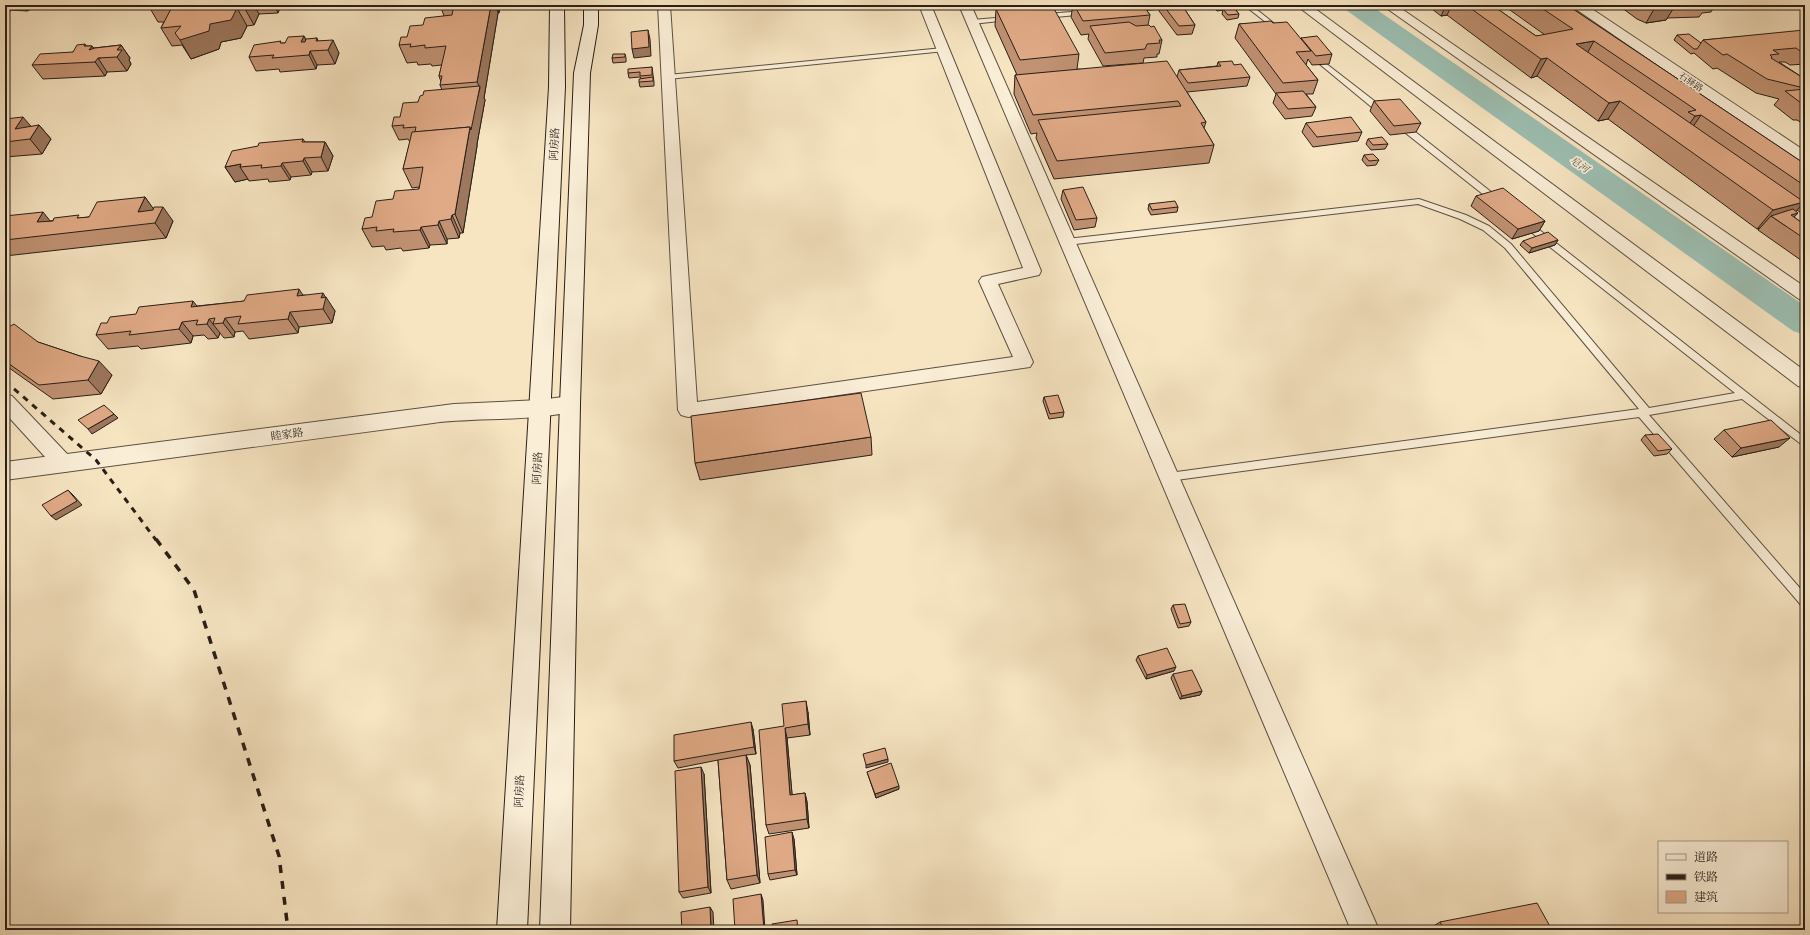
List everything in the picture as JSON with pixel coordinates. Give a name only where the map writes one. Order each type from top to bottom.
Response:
[{"type":"main road","name":"阿房路","points":[[512,930],[557,86],[557,5]]},
{"type":"main road","points":[[556,930],[570,404],[582,73],[591,25],[591,5]]},
{"type":"main road","name":"石驿路","points":[[1560,5],[1805,171]]},
{"type":"main road","name":"石驿路","points":[[1577,5],[1805,158]]},
{"type":"main road","name":"睦家路","points":[[5,471],[454,412],[540,408],[570,404]]},
{"type":"street","points":[[664,5],[688,410],[1024,362],[988,282],[1033,271],[925,5]]},
{"type":"street","points":[[1302,5],[1805,381]]},
{"type":"street","points":[[1388,5],[1805,296]]},
{"type":"street","points":[[969,14],[1365,930]]},
{"type":"street","points":[[5,401],[64,464]]},
{"type":"lane","points":[[1128,10],[1183,5]]},
{"type":"lane","points":[[1248,5],[1285,34]]},
{"type":"lane","points":[[1035,17],[1089,13]]},
{"type":"lane","points":[[969,14],[1011,19]]},
{"type":"lane","points":[[1303,49],[1502,205]]},
{"type":"lane","points":[[668,78],[943,50]]},
{"type":"lane","points":[[1067,242],[1419,201],[1463,216],[1486,228],[1508,246],[1643,412],[1805,602]]},
{"type":"lane","points":[[1521,220],[1805,443]]},
{"type":"lane","points":[[1169,477],[1643,412],[1744,396]]},
{"type":"building","points":[[166,5],[245,5],[244,7],[237,8],[231,20],[210,24],[209,31],[180,40],[175,33],[181,26],[161,28],[172,7],[165,8]]},
{"type":"building","points":[[454,5],[491,5],[477,82],[440,85],[442,76],[439,76],[446,46],[425,48],[425,45],[410,47],[411,44],[399,45],[401,37],[407,37],[410,26],[423,25],[425,18],[452,15]]},
{"type":"building","points":[[1034,5],[1052,5],[1079,54],[1020,60],[996,9]]},
{"type":"building","points":[[1074,5],[1143,5],[1150,15],[1083,21]]},
{"type":"building","points":[[1163,5],[1182,5],[1195,25],[1179,26]]},
{"type":"building","points":[[1466,5],[1492,5],[1536,36],[1573,29],[1537,5],[1567,5],[1805,164],[1805,186],[1701,115],[1695,116],[1688,112],[1696,110],[1594,41],[1576,44],[1804,202],[1773,210],[1620,101],[1609,103],[1547,58],[1541,59]]},
{"type":"building","points":[[1645,5],[1674,5],[1675,6],[1654,9]]},
{"type":"building","points":[[1234,8],[1239,14],[1228,15],[1223,9]]},
{"type":"building","points":[[1271,21],[1273,23],[1287,22],[1311,51],[1296,52],[1318,80],[1283,83],[1239,24]]},
{"type":"building","points":[[1129,22],[1136,26],[1154,26],[1162,40],[1159,40],[1160,43],[1147,44],[1145,49],[1105,53],[1090,26]]},
{"type":"building","points":[[648,30],[649,47],[632,49],[631,32]]},
{"type":"building","points":[[1804,30],[1805,51],[1800,51],[1796,48],[1773,50],[1779,54],[1770,55],[1772,57],[1771,58],[1805,79],[1805,86],[1800,87],[1767,79],[1727,54],[1723,55],[1703,40]]},
{"type":"building","points":[[1689,34],[1701,43],[1697,49],[1694,49],[1677,35]]},
{"type":"building","points":[[304,36],[301,42],[305,42],[306,39],[317,38],[316,41],[333,40],[328,50],[310,51],[309,55],[272,58],[274,55],[249,57],[254,45],[281,41],[280,43],[285,43],[288,37]]},
{"type":"building","points":[[1317,36],[1332,54],[1316,56],[1301,38]]},
{"type":"building","points":[[85,44],[84,46],[92,46],[89,50],[121,45],[117,50],[122,50],[117,57],[98,58],[95,62],[32,65],[40,54],[73,52],[77,45]]},
{"type":"building","points":[[613,54],[625,54],[625,57],[612,58]]},
{"type":"building","points":[[1167,61],[1206,122],[1201,123],[1214,145],[1057,161],[1038,120],[1181,106],[1178,101],[1033,115],[1015,75]]},
{"type":"building","points":[[1232,61],[1234,65],[1241,64],[1250,77],[1188,83],[1179,70],[1221,66],[1218,62]]},
{"type":"building","points":[[652,67],[652,75],[640,76],[640,72],[628,73],[628,69]]},
{"type":"building","points":[[653,77],[653,81],[639,82],[639,79]]},
{"type":"building","points":[[480,86],[471,130],[470,127],[415,132],[416,127],[403,128],[404,125],[392,126],[394,117],[400,117],[403,103],[418,102],[424,91]]},
{"type":"building","points":[[1805,89],[1805,106],[1785,91]]},
{"type":"building","points":[[1303,91],[1316,107],[1288,109],[1276,93]]},
{"type":"building","points":[[1400,99],[1421,123],[1394,126],[1374,101]]},
{"type":"building","points":[[23,117],[15,129],[39,125],[30,139],[5,142],[5,119]]},
{"type":"building","points":[[1351,117],[1362,132],[1317,137],[1306,123]]},
{"type":"building","points":[[470,127],[455,214],[452,215],[451,219],[439,221],[438,225],[421,227],[420,230],[393,232],[394,229],[376,231],[377,227],[362,229],[365,218],[372,217],[376,201],[393,199],[395,191],[419,189],[423,167],[403,169],[412,132]]},
{"type":"building","points":[[1382,137],[1388,144],[1373,145],[1368,139]]},
{"type":"building","points":[[303,139],[302,142],[325,142],[321,157],[304,158],[303,161],[282,163],[281,166],[261,168],[262,165],[240,167],[241,164],[225,167],[232,151],[258,146],[259,143]]},
{"type":"building","points":[[1373,154],[1379,160],[1369,161],[1364,155]]},
{"type":"building","points":[[1083,187],[1097,218],[1076,220],[1063,190]]},
{"type":"building","points":[[1503,188],[1545,221],[1518,229],[1476,196]]},
{"type":"building","points":[[145,197],[138,212],[153,210],[154,207],[163,207],[155,223],[5,240],[5,216],[43,212],[37,222],[53,221],[54,218],[79,215],[77,218],[89,217],[97,202]]},
{"type":"building","points":[[1175,201],[1178,207],[1152,210],[1149,204]]},
{"type":"building","points":[[1793,209],[1798,213],[1791,215],[1805,225],[1805,239],[1771,216]]},
{"type":"building","points":[[1548,232],[1558,240],[1532,248],[1523,241]]},
{"type":"building","points":[[299,289],[297,296],[323,293],[321,298],[326,297],[323,309],[290,312],[288,319],[238,324],[241,316],[225,318],[223,323],[213,324],[215,318],[209,319],[207,324],[196,325],[198,320],[182,322],[179,329],[129,335],[131,331],[96,335],[101,323],[107,323],[110,317],[136,314],[139,307],[193,301],[191,307],[244,301],[247,295]]},
{"type":"building","points":[[14,324],[38,342],[99,361],[88,380],[39,385],[5,361],[5,329]]},
{"type":"building","points":[[861,393],[871,437],[695,463],[691,416]]},
{"type":"building","points":[[1058,395],[1064,412],[1050,414],[1044,397]]},
{"type":"building","points":[[104,405],[114,414],[88,429],[78,420]]},
{"type":"building","points":[[1771,420],[1790,438],[1741,448],[1724,430]]},
{"type":"building","points":[[1658,434],[1672,449],[1658,451],[1645,435]]},
{"type":"building","points":[[68,490],[77,501],[51,516],[42,505]]},
{"type":"building","points":[[1185,604],[1191,622],[1180,624],[1173,605]]},
{"type":"building","points":[[1167,648],[1176,667],[1147,675],[1138,656]]},
{"type":"building","points":[[1192,670],[1202,691],[1182,696],[1173,674]]},
{"type":"building","points":[[806,701],[808,724],[785,728],[790,795],[805,793],[807,819],[766,825],[759,730],[784,726],[782,704]]},
{"type":"building","points":[[751,722],[754,747],[674,761],[674,735]]},
{"type":"building","points":[[885,748],[888,759],[866,765],[863,754]]},
{"type":"building","points":[[746,755],[757,875],[727,880],[718,760]]},
{"type":"building","points":[[891,763],[899,786],[875,794],[867,772]]},
{"type":"building","points":[[701,767],[708,887],[679,892],[675,771]]},
{"type":"building","points":[[792,832],[795,870],[768,874],[765,837]]},
{"type":"building","points":[[761,894],[764,930],[735,930],[733,899]]},
{"type":"building","points":[[1537,903],[1552,930],[1444,930],[1440,922]]},
{"type":"building","points":[[710,907],[711,930],[682,930],[681,912]]},
{"type":"building","points":[[797,920],[798,930],[772,930],[772,924]]},
{"type":"building","points":[[1121,926],[1122,930],[1102,930]]},
{"type":"waterway","name":"皂河","points":[[1354,5],[1805,323]]},
{"type":"railway","points":[[5,381],[96,460],[156,540]]},
{"type":"railway","points":[[156,539],[194,590],[279,856],[288,930]]}]
